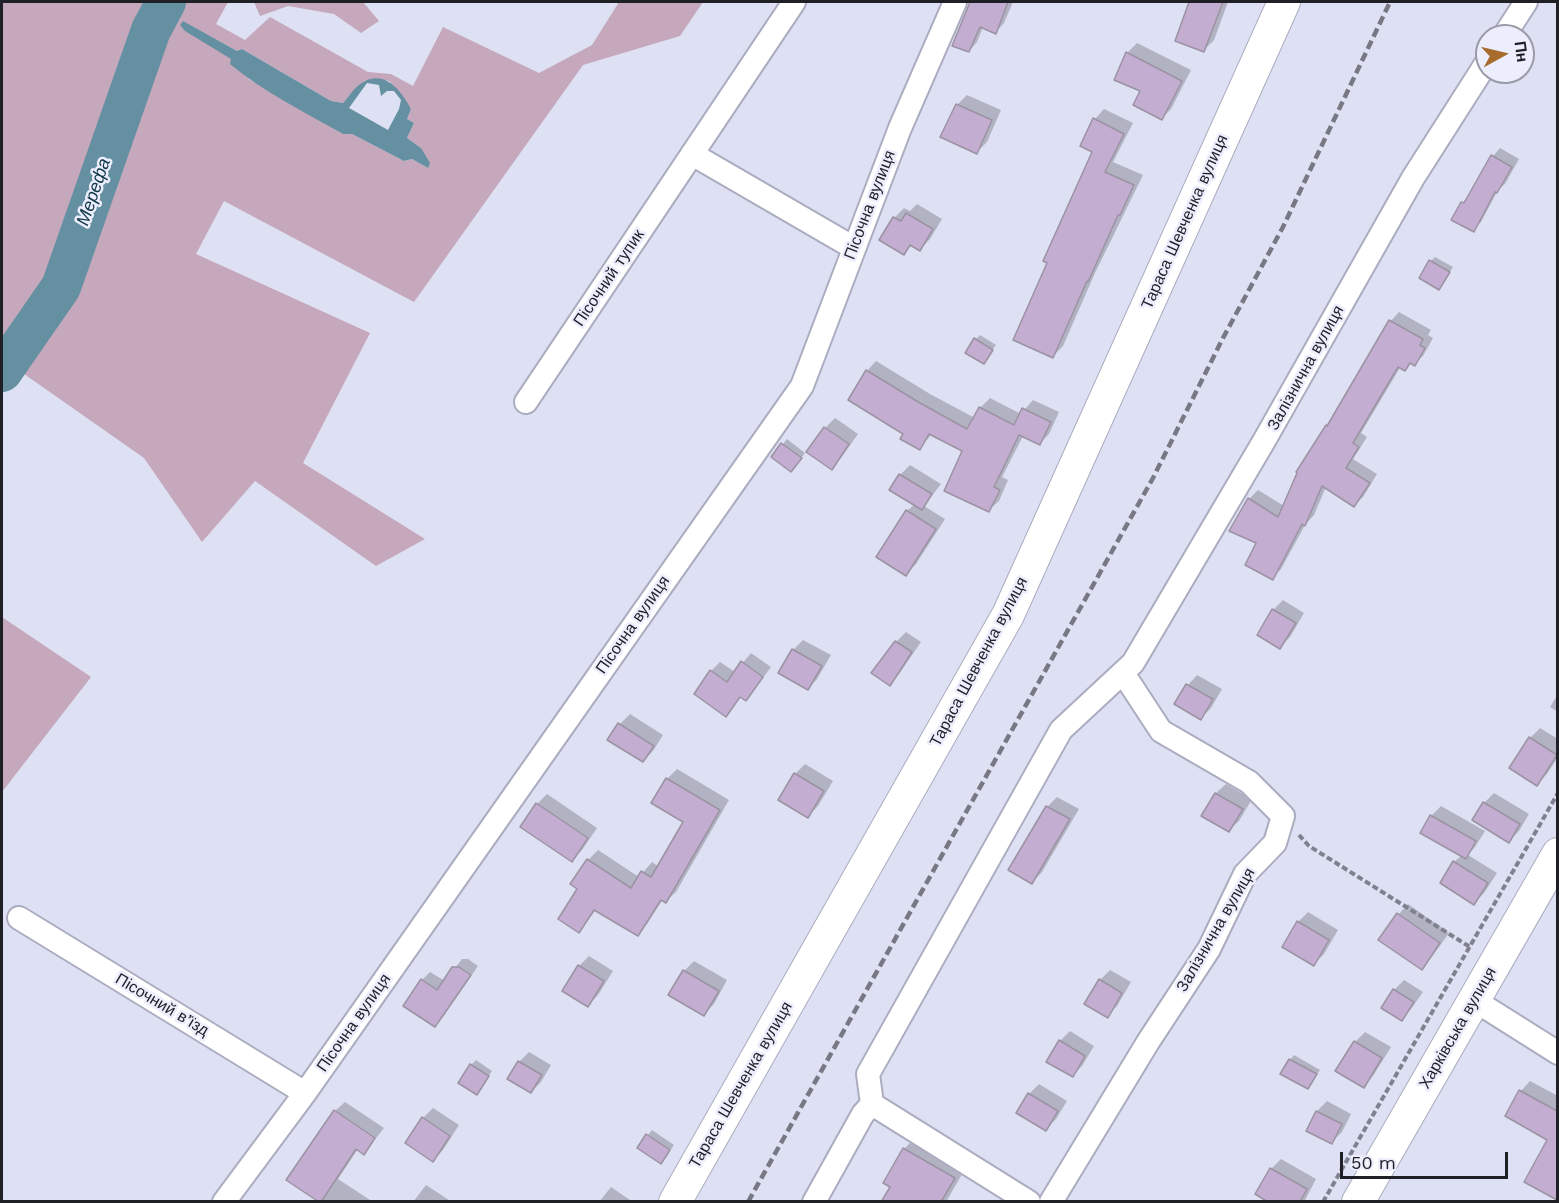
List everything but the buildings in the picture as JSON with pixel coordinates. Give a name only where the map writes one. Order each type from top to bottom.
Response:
[{"type":"street","name":"Пісочний тупик","points":[[526,402],[794,2]]},
{"type":"street","name":"Пісочна вулиця","points":[[224,1202],[304,1093],[802,386],[900,128],[955,2]]},
{"type":"street","name":"Тараса Шевченка вулиця","points":[[675,1202],[1008,615],[1284,2]]},
{"type":"street","points":[[1512,24],[1526,2]]},
{"type":"street","name":"Залізнична вулиця","points":[[872,1104],[868,1074],[1061,730],[1133,663],[1264,441],[1413,178],[1475,81]]},
{"type":"street","points":[[692,154],[854,248]]},
{"type":"street","points":[[1123,673],[1161,731],[1249,782],[1283,816]]},
{"type":"street","name":"Залізнична вулиця","points":[[1051,1202],[1148,1042],[1209,949],[1245,874],[1275,843],[1283,816]]},
{"type":"street","name":"Харківська вулиця","points":[[1358,1202],[1557,854]]},
{"type":"street","name":"Пісочний в’їзд","points":[[19,918],[304,1093]]},
{"type":"street","points":[[1474,1000],[1557,1053]]},
{"type":"street","points":[[814,1202],[863,1114],[872,1104],[1029,1202]]},
{"type":"path","points":[[1323,1202],[1557,793]]},
{"type":"path","points":[[1283,816],[1309,846],[1470,947]]},
{"type":"shaded area","points":[[2,2],[228,2],[216,24],[245,40],[270,17],[368,72],[391,74],[413,86],[443,27],[539,73],[592,45],[619,2],[703,2],[680,36],[583,65],[414,302],[224,201],[196,254],[370,333],[303,463],[425,539],[376,566],[255,481],[202,542],[144,458],[17,369],[2,393]],"holes":[[[182,21],[237,51],[242,49],[331,101],[343,103],[366,81],[389,81],[411,109],[407,119],[414,123],[407,138],[421,148],[428,168],[412,159],[404,161],[352,134],[343,134],[249,79],[232,59]]]},
{"type":"shaded area","points":[[254,2],[363,2],[379,21],[361,33],[334,14],[288,6],[260,16]]},
{"type":"shaded area","points":[[2,617],[91,677],[2,792]]},
{"type":"water","points":[[183,21],[237,51],[242,49],[331,101],[343,103],[357,87],[368,80],[376,78],[390,83],[402,94],[411,109],[407,119],[414,123],[407,138],[421,148],[430,163],[428,168],[412,159],[404,161],[352,134],[343,134],[285,101],[243,74],[230,64],[231,59],[185,31],[180,25]],"holes":[[[367,83],[379,85],[381,96],[387,91],[394,91],[401,100],[388,130],[349,108]]]},
{"type":"waterway","name":"Мерефа","points":[[2,372],[61,287],[151,30],[166,2]]},
{"type":"railway","points":[[748,1202],[1153,478],[1223,338],[1283,227],[1390,2]]}]
